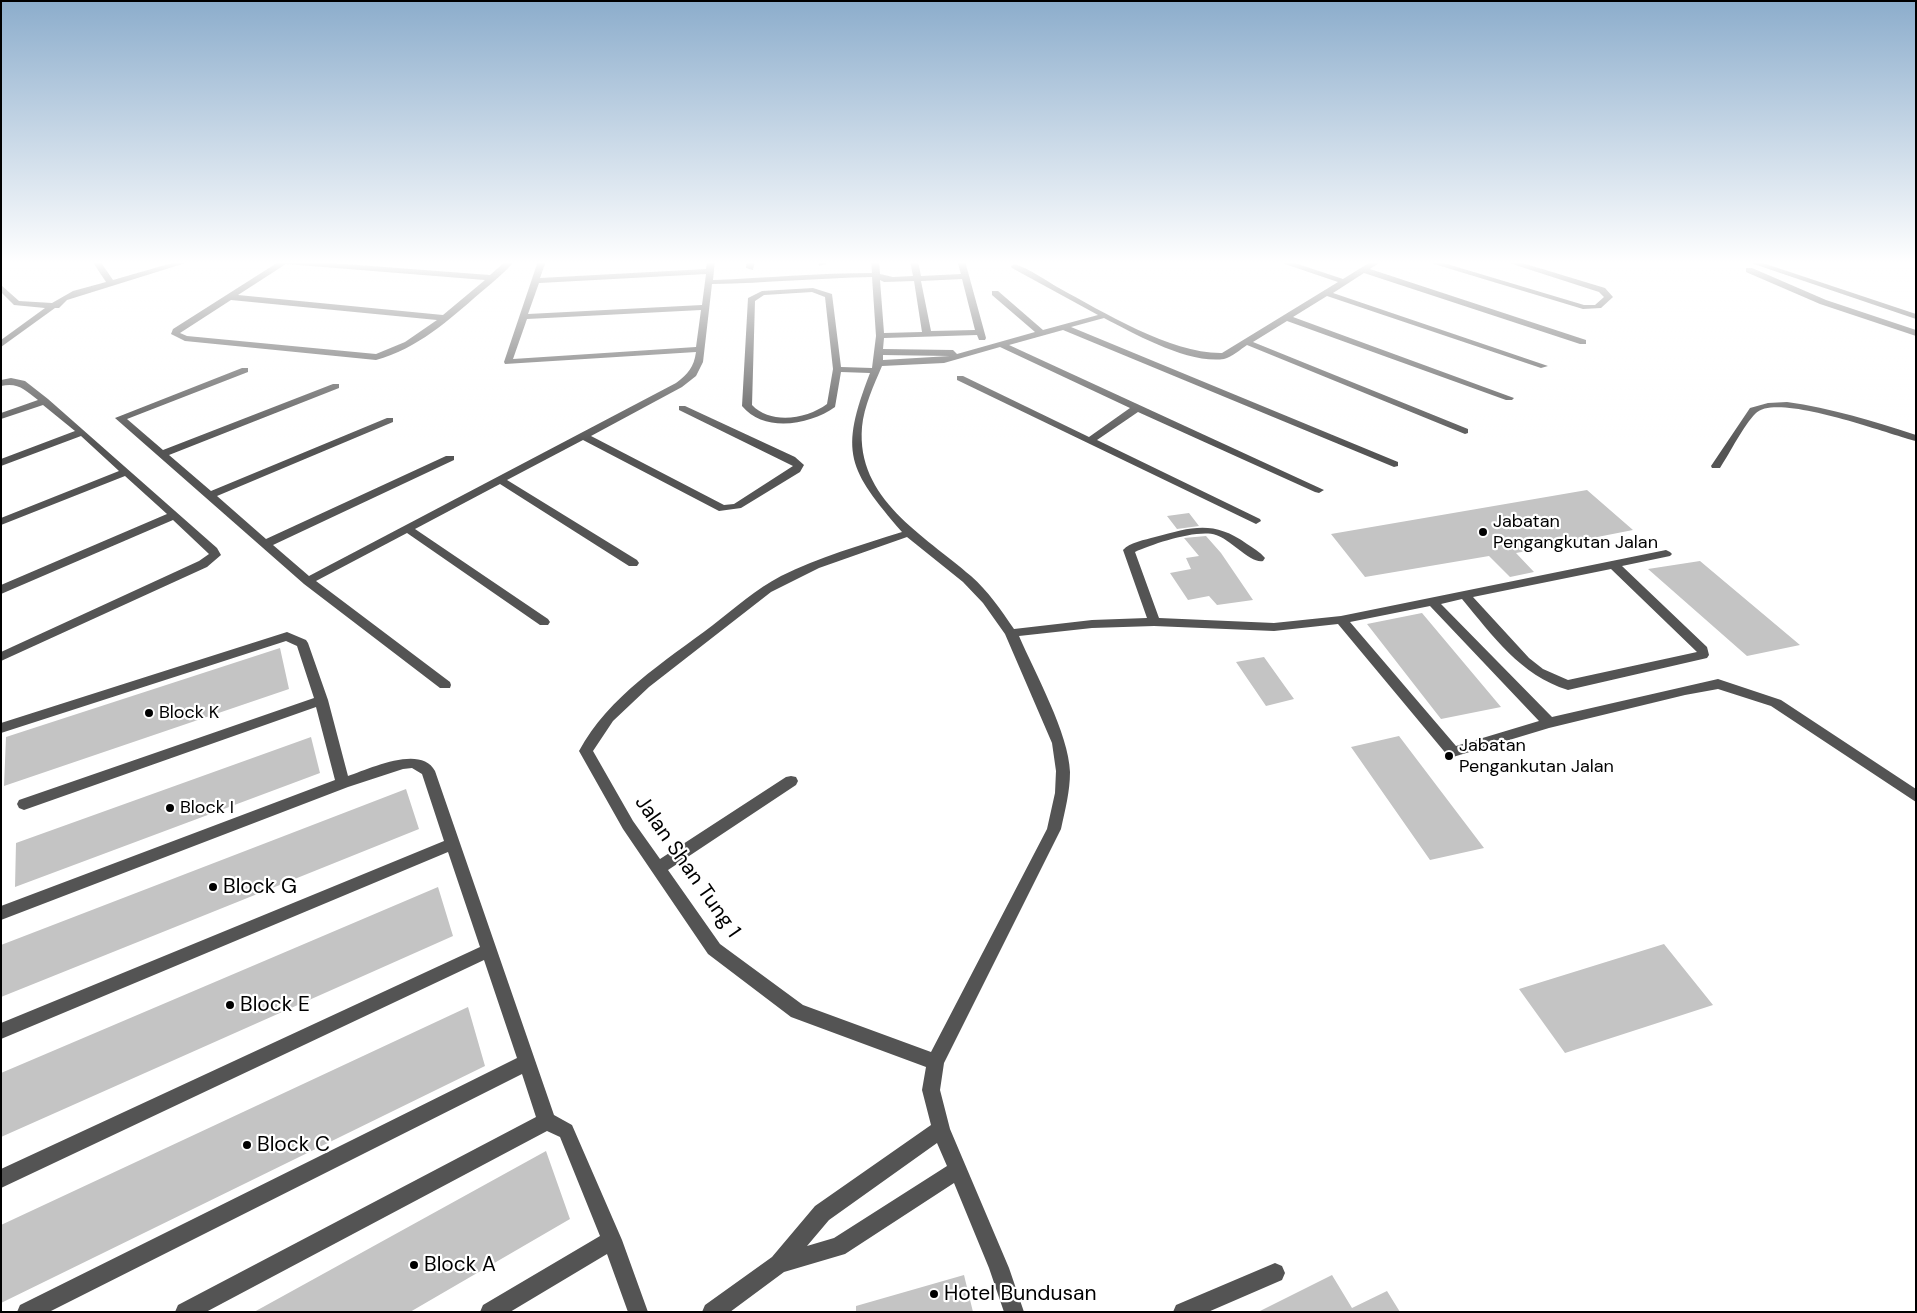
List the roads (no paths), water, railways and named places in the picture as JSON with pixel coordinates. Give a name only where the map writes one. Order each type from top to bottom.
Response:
[{"type":"street","points":[[1,344],[32,322]]},
{"type":"street","points":[[190,322],[176,331],[175,334],[185,338],[376,357],[393,353],[438,322]]},
{"type":"street","points":[[520,322],[508,362],[700,349]]},
{"type":"street","points":[[308,580],[679,385],[693,374],[699,362],[703,322]]},
{"type":"street","points":[[750,322],[747,406],[750,411],[768,418],[784,420],[803,420],[822,413],[832,405],[837,369],[832,322]]},
{"type":"street","points":[[879,322],[880,336],[877,362],[857,426],[857,452],[862,472],[877,496],[909,533],[967,580],[987,600],[1011,633],[1059,743],[1063,771],[1062,793],[1054,829],[935,1062],[931,1090],[941,1129],[999,1268],[1014,1312]]},
{"type":"street","points":[[925,322],[927,334]]},
{"type":"street","points":[[978,322],[984,348]]},
{"type":"street","points":[[1029,322],[1042,334]]},
{"type":"street","points":[[837,369],[877,362],[944,360],[1081,322]]},
{"type":"street","points":[[1118,322],[1202,357],[1217,358],[1224,356],[1281,322]]},
{"type":"street","points":[[1300,322],[1509,398]]},
{"type":"street","points":[[1413,322],[1544,366]]},
{"type":"street","points":[[1523,322],[1583,342]]},
{"type":"street","points":[[1882,322],[1916,334]]},
{"type":"street","points":[[1064,327],[1394,464]]},
{"type":"street","points":[[880,336],[980,332]]},
{"type":"street","points":[[1247,342],[1465,431]]},
{"type":"street","points":[[1003,345],[1319,490]]},
{"type":"street","points":[[245,370],[120,418],[308,580],[445,685]]},
{"type":"street","points":[[960,378],[1256,521]]},
{"type":"street","points":[[1,383],[11,381],[22,383],[45,401],[175,515],[213,550],[215,555],[1,657]]},
{"type":"street","points":[[162,454],[336,386]]},
{"type":"street","points":[[1,416],[45,401]]},
{"type":"street","points":[[1716,466],[1753,410],[1762,405],[1791,406],[1814,410],[1916,438]]},
{"type":"street","points":[[582,435],[723,508],[737,506],[796,470],[799,465],[791,459],[682,408]]},
{"type":"street","points":[[1089,441],[1137,408]]},
{"type":"street","points":[[210,496],[390,420]]},
{"type":"street","points":[[1,463],[82,432]]},
{"type":"street","points":[[265,544],[450,458]]},
{"type":"street","points":[[1,522],[126,472]]},
{"type":"street","points":[[499,479],[633,563]]},
{"type":"street","points":[[1,590],[175,515]]},
{"type":"street","points":[[406,528],[544,622]]},
{"type":"street","points":[[1154,622],[1129,550],[1140,544],[1214,530],[1227,536],[1259,558]]},
{"type":"street","name":"Jalan Shan Tung 1","points":[[909,533],[820,562],[762,593],[677,658],[613,712],[591,739],[586,751],[628,825],[714,949],[797,1011],[935,1062]]},
{"type":"street","points":[[1011,633],[1092,624],[1154,622],[1274,627],[1341,620],[1666,554]]},
{"type":"street","points":[[1464,594],[1533,670],[1556,683],[1568,685],[1704,655],[1703,650],[1613,564]]},
{"type":"street","points":[[1433,602],[1549,723]]},
{"type":"street","points":[[1341,620],[1453,752],[1549,723],[1685,690],[1718,684],[1776,703],[1916,796]]},
{"type":"street","points":[[1,728],[287,636],[302,643],[321,700],[343,783]]},
{"type":"street","points":[[24,804],[321,700]]},
{"type":"street","points":[[1,913],[343,783],[403,764],[414,763],[421,765],[428,771],[547,1121],[566,1132],[612,1240],[638,1312]]},
{"type":"street","points":[[659,868],[791,781]]},
{"type":"street","points":[[2,1031],[453,844]]},
{"type":"street","points":[[1,1179],[489,950]]},
{"type":"street","points":[[27,1312],[527,1062]]},
{"type":"street","points":[[185,1312],[547,1121]]},
{"type":"street","points":[[712,1312],[779,1264],[822,1213],[941,1129]]},
{"type":"street","points":[[779,1264],[838,1247],[958,1170]]},
{"type":"street","points":[[490,1312],[612,1240]]},
{"type":"street","points":[[1183,1312],[1275,1273]]},
{"type":"place","name":"Jabatan Pengangkutan Jalan","points":[[1483,532]]},
{"type":"place","name":"Block K","points":[[149,713]]},
{"type":"place","name":"Jabatan Pengankutan Jalan","points":[[1449,756]]},
{"type":"place","name":"Block I","points":[[170,808]]},
{"type":"place","name":"Block G","points":[[213,887]]},
{"type":"place","name":"Block E","points":[[230,1005]]},
{"type":"place","name":"Block C","points":[[247,1145]]},
{"type":"place","name":"Block A","points":[[414,1265]]},
{"type":"place","name":"Hotel Bundusan","points":[[934,1294]]}]
